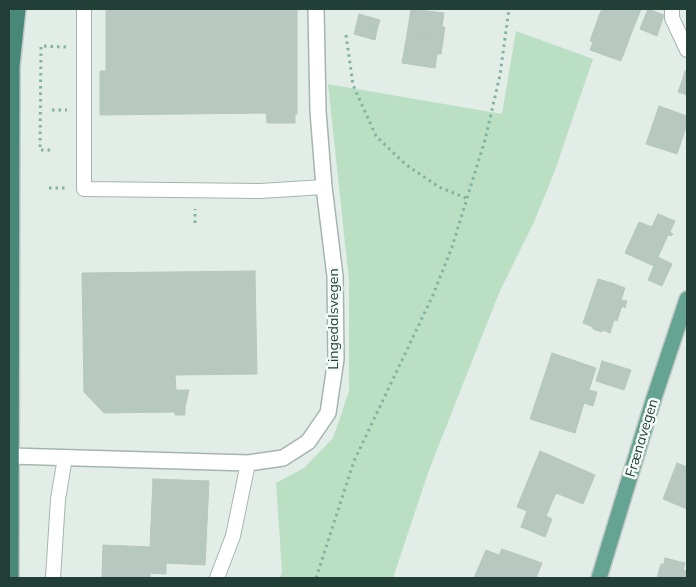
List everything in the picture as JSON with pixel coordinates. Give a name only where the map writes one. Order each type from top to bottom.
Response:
[{"type":"highway","points":[[12,578],[12,66],[18,9]]},
{"type":"highway","points":[[9,37],[12,66]]},
{"type":"main road","name":"Frænavegen","points":[[599,578],[654,398],[687,299]]},
{"type":"street","name":"Lingedalsvegen","points":[[11,456],[248,463],[282,458],[289,454],[308,442],[328,413],[336,359],[336,276],[324,187],[318,111],[316,9]]},
{"type":"lane","points":[[84,9],[84,189],[260,191],[324,187]]},
{"type":"lane","points":[[672,9],[672,18],[687,50]]},
{"type":"lane","points":[[53,578],[58,499],[65,458]]},
{"type":"lane","points":[[217,578],[233,536],[248,463]]},
{"type":"path","points":[[316,578],[354,461],[433,295],[452,247],[485,140],[500,75],[509,9]]},
{"type":"path","points":[[346,35],[353,85],[376,136],[405,164],[439,187],[468,199]]},
{"type":"path","points":[[50,150],[40,150],[41,46],[85,47]]},
{"type":"green space","points":[[516,31],[593,59],[554,173],[534,222],[499,293],[429,470],[393,578],[280,578],[282,571],[276,483],[304,468],[333,438],[349,391],[349,281],[328,84],[502,114]]},
{"type":"building","points":[[106,9],[297,9],[297,114],[295,114],[295,123],[267,123],[266,113],[100,115],[100,71],[106,71]]},
{"type":"building","points":[[411,9],[444,13],[443,41],[407,35]]},
{"type":"building","points":[[602,9],[641,9],[633,29],[599,16]]},
{"type":"building","points":[[648,9],[664,15],[657,36],[640,29]]},
{"type":"building","points":[[359,14],[380,20],[377,30],[356,26]]},
{"type":"building","points":[[599,16],[633,29],[621,61],[590,50],[593,42],[590,41]]},
{"type":"building","points":[[356,26],[377,30],[375,40],[354,34]]},
{"type":"building","points":[[407,35],[443,41],[441,54],[437,54],[435,68],[402,63]]},
{"type":"building","points":[[685,71],[687,72],[687,83],[682,81]]},
{"type":"building","points":[[682,81],[687,83],[687,95],[678,92]]},
{"type":"building","points":[[659,106],[687,116],[687,124],[677,154],[646,144]]},
{"type":"building","points":[[658,214],[675,221],[670,232],[673,234],[671,236],[668,235],[654,266],[625,253],[639,222],[652,227]]},
{"type":"building","points":[[658,257],[672,264],[662,286],[648,280]]},
{"type":"building","points":[[255,271],[257,374],[175,375],[176,390],[189,390],[185,415],[175,415],[175,412],[104,413],[84,392],[82,273]]},
{"type":"building","points":[[598,279],[612,283],[596,330],[583,323]]},
{"type":"building","points":[[612,283],[625,288],[621,300],[627,301],[625,308],[622,306],[617,321],[614,320],[610,333],[596,330],[596,328]]},
{"type":"building","points":[[552,353],[596,368],[589,390],[597,392],[593,406],[584,403],[575,433],[530,419]]},
{"type":"building","points":[[602,361],[631,370],[624,390],[596,381]]},
{"type":"building","points":[[540,451],[595,475],[583,504],[556,493],[546,516],[552,519],[545,537],[521,527],[527,511],[517,507]]},
{"type":"building","points":[[677,463],[687,467],[687,509],[663,499]]},
{"type":"building","points":[[153,479],[209,481],[205,565],[166,563],[166,574],[150,573],[150,578],[102,578],[103,545],[150,547]]},
{"type":"building","points":[[502,549],[542,563],[536,578],[474,578],[486,550],[499,555]]},
{"type":"building","points":[[665,558],[685,563],[683,570],[687,571],[687,578],[657,578]]}]
